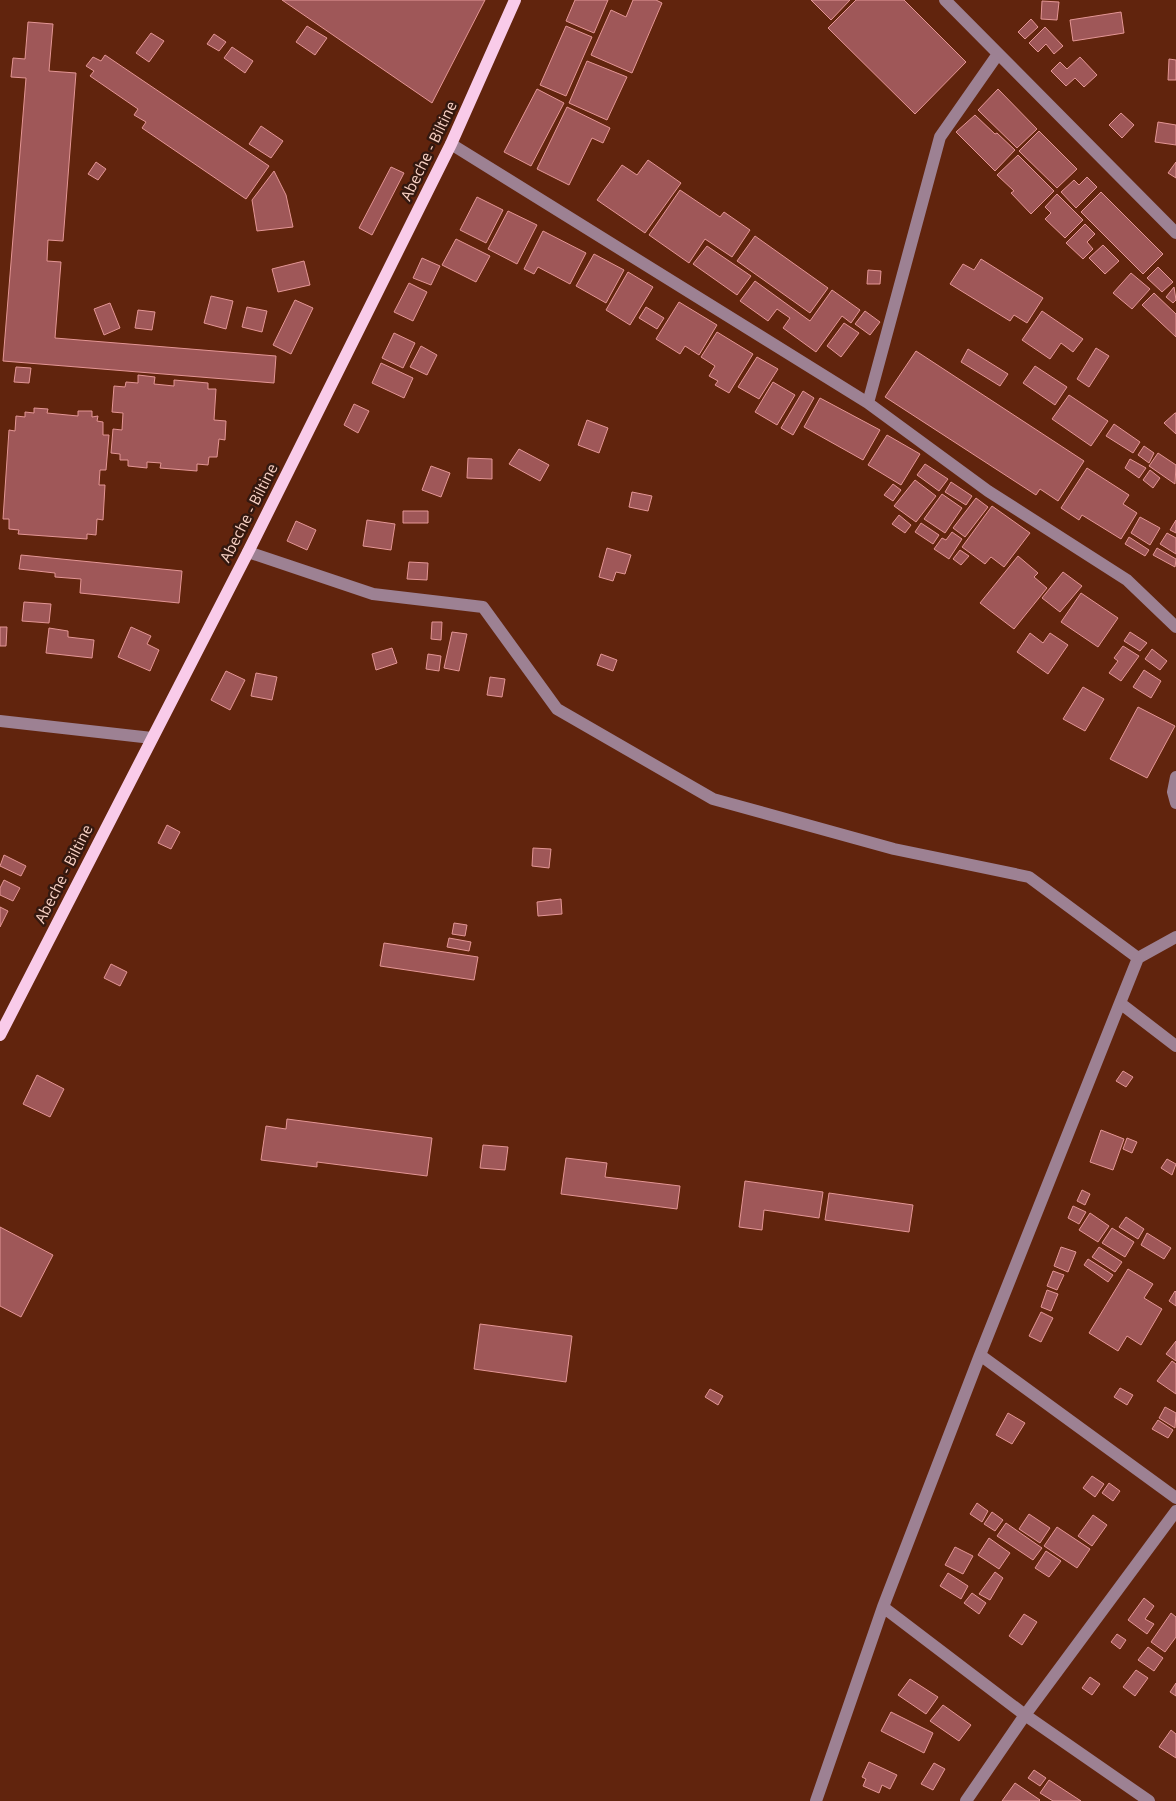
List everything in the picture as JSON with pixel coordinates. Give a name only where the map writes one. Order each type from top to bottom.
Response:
[{"type":"main road","name":"Abeche - Biltine","points":[[0,1035],[248,552],[451,144],[515,0]]},
{"type":"street","points":[[945,0],[1176,233]]},
{"type":"street","points":[[868,404],[940,137],[998,54]]},
{"type":"street","points":[[451,144],[868,404],[988,491],[1127,580],[1176,627]]},
{"type":"street","points":[[248,552],[373,594],[483,606],[557,709],[713,799],[894,849],[1029,877],[1138,958]]},
{"type":"street","points":[[0,721],[152,738]]},
{"type":"street","points":[[1176,777],[1173,792],[1176,803]]},
{"type":"street","points":[[816,1801],[882,1607],[1138,958],[1176,937]]},
{"type":"street","points":[[1120,1003],[1176,1046]]},
{"type":"street","points":[[980,1355],[1176,1498]]},
{"type":"street","points":[[966,1801],[1025,1715],[1176,1511]]},
{"type":"street","points":[[882,1607],[1025,1715],[1149,1801]]},
{"type":"building","points":[[282,0],[485,0],[432,103]]},
{"type":"building","points":[[575,0],[608,0],[594,33],[566,21]]},
{"type":"building","points":[[633,0],[656,0],[662,3],[632,73],[591,55],[611,10],[626,17]]},
{"type":"building","points":[[811,0],[850,0],[831,20]]},
{"type":"building","points":[[856,0],[904,0],[966,62],[915,114],[828,28]]},
{"type":"building","points":[[1042,1],[1059,2],[1057,20],[1041,19]]},
{"type":"building","points":[[1121,12],[1124,33],[1073,41],[1070,20]]},
{"type":"building","points":[[1031,19],[1038,27],[1025,39],[1018,32]]},
{"type":"building","points":[[28,22],[53,24],[49,71],[76,73],[63,241],[48,240],[47,261],[61,262],[55,338],[276,356],[274,383],[3,361],[26,78],[11,77],[13,58],[25,59]]},
{"type":"building","points":[[307,26],[327,38],[315,55],[296,42]]},
{"type":"building","points":[[566,26],[592,37],[566,96],[540,85]]},
{"type":"building","points":[[1045,27],[1063,46],[1054,54],[1046,44],[1038,52],[1029,43]]},
{"type":"building","points":[[151,33],[164,41],[149,62],[136,53]]},
{"type":"building","points":[[214,34],[226,42],[219,51],[207,44]]},
{"type":"building","points":[[232,47],[253,61],[245,73],[224,58]]},
{"type":"building","points":[[105,55],[269,166],[246,199],[142,128],[146,122],[134,115],[138,109],[90,76],[94,71],[86,66],[93,57],[101,61]]},
{"type":"building","points":[[1080,57],[1097,75],[1084,87],[1075,78],[1066,86],[1051,71],[1060,62],[1067,69]]},
{"type":"building","points":[[1169,59],[1176,60],[1176,80],[1168,80]]},
{"type":"building","points":[[587,61],[627,77],[607,120],[569,103]]},
{"type":"building","points":[[537,89],[564,103],[531,166],[504,152]]},
{"type":"building","points":[[998,89],[1037,129],[1017,148],[978,110]]},
{"type":"building","points":[[567,107],[610,128],[603,143],[592,138],[569,185],[537,169]]},
{"type":"building","points":[[1121,113],[1134,125],[1122,138],[1109,125]]},
{"type":"building","points":[[975,115],[1015,150],[995,171],[956,132]]},
{"type":"building","points":[[1158,122],[1176,125],[1176,145],[1155,142]]},
{"type":"building","points":[[261,126],[283,141],[271,158],[249,144]]},
{"type":"building","points":[[1039,131],[1077,169],[1057,188],[1019,151]]},
{"type":"building","points":[[1018,155],[1054,191],[1031,214],[1011,193],[1014,191],[997,175]]},
{"type":"building","points":[[648,160],[681,183],[645,233],[597,200],[622,165],[637,175]]},
{"type":"building","points":[[96,162],[106,169],[98,180],[88,174]]},
{"type":"building","points":[[1176,162],[1176,178],[1168,173]]},
{"type":"building","points":[[391,167],[404,173],[372,235],[359,228]]},
{"type":"building","points":[[274,171],[286,195],[293,227],[257,231],[252,200]]},
{"type":"building","points":[[1087,177],[1097,187],[1076,208],[1061,192],[1074,180],[1079,185]]},
{"type":"building","points":[[680,190],[720,217],[724,212],[750,230],[732,257],[705,239],[689,263],[649,235]]},
{"type":"building","points":[[1101,192],[1163,254],[1143,274],[1081,212]]},
{"type":"building","points":[[1057,194],[1083,220],[1065,238],[1045,219],[1051,213],[1045,207]]},
{"type":"building","points":[[477,197],[503,210],[486,243],[460,230]]},
{"type":"building","points":[[508,211],[537,225],[517,264],[488,249]]},
{"type":"building","points":[[1085,224],[1095,234],[1087,242],[1093,249],[1083,259],[1066,243]]},
{"type":"building","points":[[543,231],[586,253],[570,284],[538,267],[534,274],[524,269]]},
{"type":"building","points":[[755,236],[828,288],[810,313],[737,261]]},
{"type":"building","points":[[456,239],[490,256],[476,282],[442,265]]},
{"type":"building","points":[[1103,245],[1119,261],[1105,274],[1089,258]]},
{"type":"building","points":[[707,246],[751,276],[737,295],[693,264]]},
{"type":"building","points":[[594,254],[624,270],[606,303],[576,286]]},
{"type":"building","points":[[422,258],[440,266],[431,285],[413,278]]},
{"type":"building","points":[[981,259],[1043,298],[1027,323],[1014,315],[1010,321],[950,284],[963,264],[974,270]]},
{"type":"building","points":[[304,261],[310,285],[278,292],[272,269]]},
{"type":"building","points":[[1158,267],[1173,282],[1162,292],[1147,278]]},
{"type":"building","points":[[868,270],[881,271],[880,284],[867,284]]},
{"type":"building","points":[[628,272],[653,287],[630,325],[606,310]]},
{"type":"building","points":[[1131,273],[1150,289],[1132,309],[1113,293]]},
{"type":"building","points":[[755,281],[810,321],[832,290],[860,310],[851,323],[842,316],[816,352],[783,328],[790,318],[777,309],[768,321],[740,301]]},
{"type":"building","points":[[409,283],[427,292],[413,321],[394,312]]},
{"type":"building","points":[[1174,287],[1176,300],[1173,303],[1166,297]]},
{"type":"building","points":[[1154,293],[1176,314],[1176,337],[1142,305]]},
{"type":"building","points":[[211,296],[233,301],[226,329],[204,323]]},
{"type":"building","points":[[295,300],[313,308],[291,354],[273,345]]},
{"type":"building","points":[[679,302],[717,325],[699,355],[685,346],[680,354],[656,339]]},
{"type":"building","points":[[110,303],[120,328],[104,335],[94,309]]},
{"type":"building","points":[[247,307],[267,311],[262,332],[242,327]]},
{"type":"building","points":[[646,307],[664,318],[657,329],[639,318]]},
{"type":"building","points":[[138,310],[155,312],[152,330],[135,328]]},
{"type":"building","points":[[865,311],[880,322],[870,335],[855,324]]},
{"type":"building","points":[[1042,311],[1083,339],[1073,352],[1061,343],[1050,359],[1022,340]]},
{"type":"building","points":[[844,323],[859,333],[841,357],[827,346]]},
{"type":"building","points":[[717,332],[753,354],[729,393],[715,385],[718,381],[709,376],[715,366],[701,357]]},
{"type":"building","points":[[394,333],[415,343],[403,368],[382,358]]},
{"type":"building","points":[[421,346],[437,355],[427,375],[410,367]]},
{"type":"building","points":[[1096,348],[1109,356],[1089,387],[1077,379]]},
{"type":"building","points":[[968,349],[1008,374],[1000,386],[961,362]]},
{"type":"building","points":[[916,351],[1084,461],[1058,501],[1040,489],[1036,495],[885,397]]},
{"type":"building","points":[[757,357],[778,369],[759,399],[738,387]]},
{"type":"building","points":[[381,363],[413,378],[404,398],[372,383]]},
{"type":"building","points":[[1035,366],[1067,387],[1055,405],[1023,383]]},
{"type":"building","points":[[16,367],[31,368],[29,383],[14,382]]},
{"type":"building","points":[[138,375],[155,377],[154,384],[174,386],[174,380],[208,383],[208,389],[216,389],[214,420],[226,421],[225,440],[219,439],[217,457],[209,457],[208,465],[197,464],[197,471],[160,468],[161,463],[147,462],[147,468],[128,466],[128,460],[120,460],[120,454],[111,453],[113,429],[122,430],[123,413],[112,412],[114,386],[125,387],[126,382],[138,383]]},
{"type":"building","points":[[773,382],[795,395],[777,425],[755,412]]},
{"type":"building","points":[[803,391],[814,398],[793,435],[781,428]]},
{"type":"building","points":[[1069,395],[1108,421],[1091,446],[1052,419]]},
{"type":"building","points":[[820,398],[880,430],[863,460],[804,427]]},
{"type":"building","points":[[354,404],[369,411],[358,433],[344,425]]},
{"type":"building","points":[[34,408],[48,409],[47,413],[78,416],[78,411],[92,411],[92,417],[98,416],[97,421],[103,422],[103,435],[109,435],[106,470],[100,470],[99,485],[105,485],[103,520],[97,519],[96,535],[87,534],[87,539],[18,534],[19,530],[9,529],[9,519],[3,519],[9,430],[15,431],[16,416],[25,417],[25,412],[34,413]]},
{"type":"building","points":[[1176,413],[1176,434],[1164,423]]},
{"type":"building","points":[[587,420],[608,428],[599,453],[578,445]]},
{"type":"building","points":[[1114,424],[1140,442],[1133,453],[1106,436]]},
{"type":"building","points":[[887,435],[920,454],[901,485],[868,465]]},
{"type":"building","points":[[1144,446],[1154,453],[1149,463],[1138,455]]},
{"type":"building","points":[[519,449],[549,465],[540,481],[509,464]]},
{"type":"building","points":[[1158,453],[1176,465],[1175,484],[1149,466]]},
{"type":"building","points":[[468,458],[492,459],[492,479],[467,478]]},
{"type":"building","points":[[1130,459],[1146,468],[1139,478],[1125,468]]},
{"type":"building","points":[[925,464],[948,479],[939,491],[917,475]]},
{"type":"building","points":[[431,466],[450,473],[441,497],[422,490]]},
{"type":"building","points":[[1087,468],[1129,495],[1123,504],[1137,513],[1121,539],[1082,515],[1079,520],[1061,508]]},
{"type":"building","points":[[1150,470],[1160,478],[1153,488],[1143,480]]},
{"type":"building","points":[[915,480],[936,496],[916,522],[894,506]]},
{"type":"building","points":[[951,482],[972,496],[966,505],[945,492]]},
{"type":"building","points":[[893,484],[901,490],[893,501],[884,495]]},
{"type":"building","points":[[632,492],[652,496],[648,511],[629,507]]},
{"type":"building","points":[[942,494],[962,508],[945,533],[924,519]]},
{"type":"building","points":[[976,498],[988,507],[965,537],[953,528]]},
{"type":"building","points":[[992,506],[1030,533],[1004,567],[991,557],[985,564],[962,547]]},
{"type":"building","points":[[403,511],[428,511],[428,523],[403,523]]},
{"type":"building","points":[[899,515],[911,525],[905,533],[892,524]]},
{"type":"building","points":[[1140,517],[1160,528],[1150,545],[1131,533]]},
{"type":"building","points":[[367,520],[395,524],[391,550],[363,546]]},
{"type":"building","points":[[1176,520],[1176,533],[1170,530]]},
{"type":"building","points":[[296,521],[316,530],[307,550],[287,541]]},
{"type":"building","points":[[921,523],[939,535],[933,544],[915,532]]},
{"type":"building","points":[[952,532],[962,539],[949,559],[934,549],[942,538],[946,540]]},
{"type":"building","points":[[1167,533],[1176,538],[1176,554],[1160,544]]},
{"type":"building","points":[[1129,537],[1149,550],[1145,556],[1125,544]]},
{"type":"building","points":[[607,548],[631,555],[625,574],[616,572],[613,581],[599,577]]},
{"type":"building","points":[[1157,548],[1176,559],[1175,567],[1153,555]]},
{"type":"building","points":[[960,550],[969,556],[961,565],[953,559]]},
{"type":"building","points":[[21,555],[182,571],[179,603],[80,593],[81,579],[55,577],[55,573],[19,569]]},
{"type":"building","points":[[1018,556],[1038,573],[1034,577],[1047,588],[1014,629],[980,603]]},
{"type":"building","points":[[409,562],[428,563],[427,580],[407,579]]},
{"type":"building","points":[[1063,572],[1082,586],[1060,612],[1042,598]]},
{"type":"building","points":[[1081,593],[1118,618],[1098,647],[1061,622]]},
{"type":"building","points":[[24,602],[51,604],[49,623],[22,621]]},
{"type":"building","points":[[432,622],[442,622],[441,640],[431,639]]},
{"type":"building","points":[[0,627],[7,627],[6,646],[0,646]]},
{"type":"building","points":[[131,627],[151,636],[147,644],[159,650],[150,671],[118,657]]},
{"type":"building","points":[[49,628],[68,631],[68,637],[94,640],[92,658],[46,653]]},
{"type":"building","points":[[452,632],[467,634],[459,671],[444,668]]},
{"type":"building","points":[[1130,632],[1147,643],[1140,651],[1124,641]]},
{"type":"building","points":[[1030,633],[1043,643],[1050,633],[1068,645],[1048,674],[1017,652]]},
{"type":"building","points":[[1123,646],[1139,656],[1121,681],[1109,673],[1118,661],[1114,658]]},
{"type":"building","points":[[392,648],[397,663],[376,670],[372,654]]},
{"type":"building","points":[[1152,649],[1167,661],[1160,670],[1145,659]]},
{"type":"building","points":[[428,654],[441,656],[439,671],[426,669]]},
{"type":"building","points":[[601,654],[617,660],[613,671],[597,665]]},
{"type":"building","points":[[1144,670],[1161,681],[1151,698],[1133,687]]},
{"type":"building","points":[[226,671],[245,680],[230,710],[211,700]]},
{"type":"building","points":[[256,673],[277,677],[272,700],[251,696]]},
{"type":"building","points":[[490,677],[505,679],[502,697],[487,695]]},
{"type":"building","points":[[1083,687],[1104,699],[1085,731],[1063,719]]},
{"type":"building","points":[[1138,707],[1175,726],[1147,778],[1110,759]]},
{"type":"building","points":[[167,825],[180,832],[171,849],[158,843]]},
{"type":"building","points":[[533,848],[551,849],[549,868],[532,866]]},
{"type":"building","points":[[4,855],[26,866],[21,876],[0,866]]},
{"type":"building","points":[[4,880],[20,888],[13,901],[0,895],[0,888]]},
{"type":"building","points":[[561,899],[562,914],[538,916],[537,902]]},
{"type":"building","points":[[0,907],[8,911],[0,927]]},
{"type":"building","points":[[454,923],[467,925],[465,936],[452,934]]},
{"type":"building","points":[[449,938],[471,942],[469,951],[447,947]]},
{"type":"building","points":[[384,943],[478,957],[474,980],[380,966]]},
{"type":"building","points":[[111,964],[127,972],[120,986],[104,978]]},
{"type":"building","points":[[1123,1071],[1133,1077],[1126,1087],[1116,1081]]},
{"type":"building","points":[[37,1075],[64,1089],[50,1117],[23,1104]]},
{"type":"building","points":[[287,1119],[432,1138],[427,1176],[317,1162],[317,1167],[261,1160],[266,1126],[286,1129]]},
{"type":"building","points":[[1101,1130],[1124,1139],[1113,1170],[1090,1162]]},
{"type":"building","points":[[1127,1138],[1137,1142],[1132,1153],[1123,1149]]},
{"type":"building","points":[[483,1145],[508,1147],[505,1170],[480,1168]]},
{"type":"building","points":[[566,1158],[607,1163],[605,1177],[680,1186],[677,1209],[561,1194]]},
{"type":"building","points":[[1167,1159],[1176,1164],[1172,1175],[1161,1168]]},
{"type":"building","points":[[745,1181],[823,1192],[819,1218],[764,1210],[762,1230],[739,1227]]},
{"type":"building","points":[[1082,1190],[1090,1194],[1085,1205],[1077,1201]]},
{"type":"building","points":[[829,1193],[913,1205],[909,1232],[825,1220]]},
{"type":"building","points":[[1073,1206],[1086,1212],[1079,1224],[1068,1218]]},
{"type":"building","points":[[1090,1213],[1109,1226],[1098,1242],[1079,1230]]},
{"type":"building","points":[[1126,1217],[1144,1229],[1138,1239],[1119,1227]]},
{"type":"building","points":[[0,1227],[53,1255],[21,1317],[0,1306]]},
{"type":"building","points":[[1112,1228],[1134,1242],[1125,1257],[1102,1243]]},
{"type":"building","points":[[1147,1233],[1171,1248],[1164,1259],[1141,1245]]},
{"type":"building","points":[[1061,1247],[1076,1252],[1068,1272],[1054,1266]]},
{"type":"building","points":[[1099,1247],[1122,1262],[1115,1272],[1092,1257]]},
{"type":"building","points":[[1088,1259],[1113,1275],[1108,1282],[1084,1265]]},
{"type":"building","points":[[1128,1269],[1153,1284],[1144,1298],[1162,1309],[1141,1345],[1127,1336],[1118,1351],[1089,1333]]},
{"type":"building","points":[[1053,1271],[1064,1275],[1057,1290],[1047,1286]]},
{"type":"building","points":[[1047,1290],[1058,1294],[1051,1311],[1041,1307]]},
{"type":"building","points":[[1176,1292],[1176,1306],[1169,1301]]},
{"type":"building","points":[[1041,1312],[1053,1318],[1041,1342],[1029,1336]]},
{"type":"building","points":[[480,1324],[572,1336],[566,1382],[474,1369]]},
{"type":"building","points":[[1176,1341],[1176,1361],[1166,1354]]},
{"type":"building","points":[[1172,1361],[1176,1364],[1176,1394],[1157,1381]]},
{"type":"building","points":[[1120,1388],[1133,1395],[1127,1405],[1114,1397]]},
{"type":"building","points":[[710,1389],[723,1396],[718,1405],[705,1397]]},
{"type":"building","points":[[1165,1407],[1176,1413],[1175,1428],[1159,1418]]},
{"type":"building","points":[[1008,1413],[1025,1423],[1012,1444],[996,1435]]},
{"type":"building","points":[[1158,1420],[1173,1430],[1168,1438],[1152,1429]]},
{"type":"building","points":[[1092,1476],[1104,1484],[1095,1497],[1083,1488]]},
{"type":"building","points":[[1109,1483],[1120,1491],[1113,1501],[1102,1493]]},
{"type":"building","points":[[977,1503],[988,1511],[982,1522],[970,1514]]},
{"type":"building","points":[[992,1512],[1003,1520],[995,1531],[984,1524]]},
{"type":"building","points":[[1029,1514],[1050,1528],[1040,1543],[1019,1529]]},
{"type":"building","points":[[1093,1515],[1107,1525],[1092,1546],[1078,1536]]},
{"type":"building","points":[[1006,1523],[1042,1548],[1033,1560],[997,1536]]},
{"type":"building","points":[[1057,1527],[1090,1549],[1077,1568],[1044,1546]]},
{"type":"building","points":[[989,1538],[1010,1553],[999,1569],[978,1555]]},
{"type":"building","points":[[955,1547],[973,1556],[963,1574],[945,1565]]},
{"type":"building","points":[[1046,1551],[1061,1561],[1049,1577],[1035,1568]]},
{"type":"building","points":[[995,1572],[1003,1578],[990,1600],[979,1594]]},
{"type":"building","points":[[948,1573],[968,1586],[961,1599],[940,1586]]},
{"type":"building","points":[[972,1593],[986,1603],[979,1614],[964,1603]]},
{"type":"building","points":[[1144,1598],[1154,1606],[1145,1619],[1154,1624],[1147,1634],[1128,1620]]},
{"type":"building","points":[[1171,1613],[1176,1617],[1176,1637],[1165,1652],[1151,1642]]},
{"type":"building","points":[[1024,1614],[1037,1622],[1022,1645],[1009,1636]]},
{"type":"building","points":[[1117,1634],[1126,1640],[1120,1649],[1111,1642]]},
{"type":"building","points":[[1148,1647],[1163,1658],[1154,1671],[1138,1660]]},
{"type":"building","points":[[1136,1670],[1148,1678],[1135,1696],[1123,1687]]},
{"type":"building","points":[[1090,1677],[1100,1684],[1092,1695],[1082,1688]]},
{"type":"building","points":[[910,1679],[938,1697],[926,1714],[898,1695]]},
{"type":"building","points":[[1176,1683],[1176,1696],[1170,1692]]},
{"type":"building","points":[[943,1705],[971,1725],[959,1741],[930,1721]]},
{"type":"building","points":[[891,1712],[933,1733],[924,1753],[881,1731]]},
{"type":"building","points":[[1171,1730],[1176,1734],[1176,1758],[1159,1747]]},
{"type":"building","points":[[869,1762],[897,1775],[890,1789],[882,1785],[879,1793],[863,1786],[866,1779],[862,1777]]},
{"type":"building","points":[[934,1763],[945,1769],[933,1790],[921,1784]]},
{"type":"building","points":[[1034,1770],[1046,1778],[1040,1786],[1028,1778]]},
{"type":"building","points":[[1049,1780],[1081,1801],[1053,1801],[1040,1793]]},
{"type":"building","points":[[1015,1783],[1040,1800],[1002,1801]]}]
